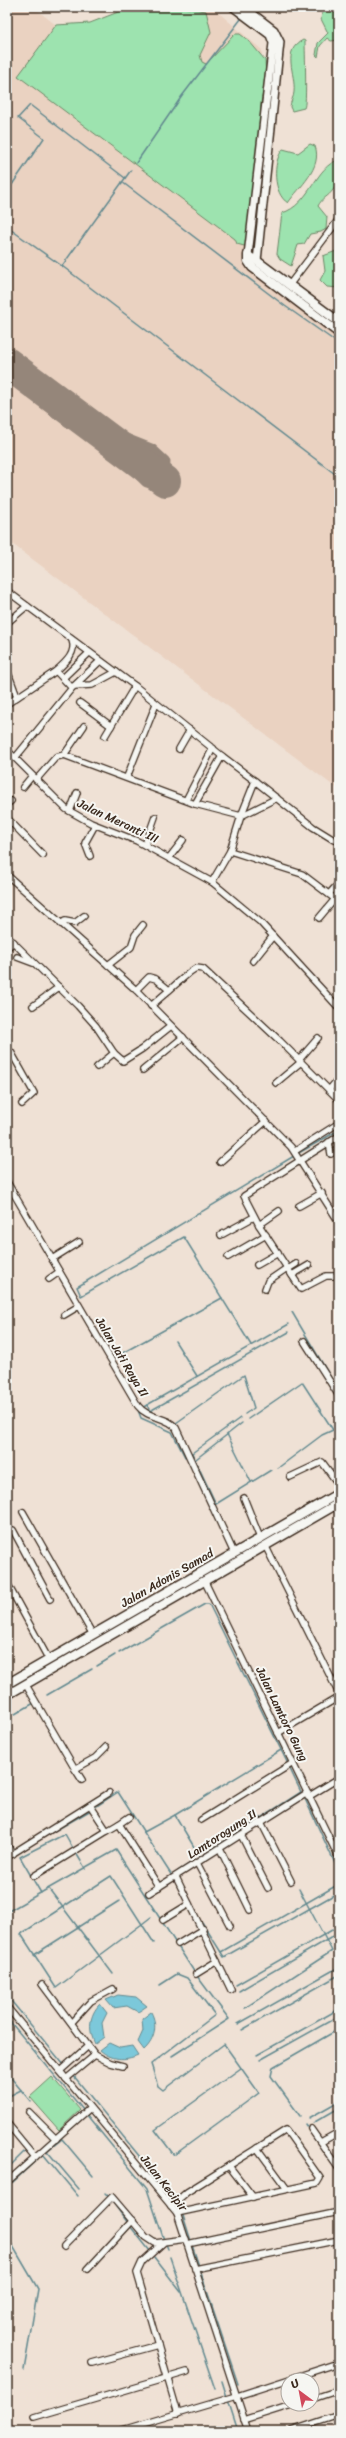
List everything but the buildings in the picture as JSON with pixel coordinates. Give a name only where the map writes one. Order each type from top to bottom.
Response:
[{"type":"highway","points":[[248,255],[248,262],[252,268],[339,333]]},
{"type":"highway","points":[[257,260],[339,322]]},
{"type":"highway","name":"Jalan Adonis Samad","points":[[7,1684],[234,1553],[263,1542],[339,1493]]},
{"type":"highway","points":[[7,1695],[204,1580],[263,1542],[339,1503]]},
{"type":"main road","points":[[241,10],[274,30],[280,42],[257,260],[248,255],[273,43],[270,35],[241,10]]},
{"type":"street","points":[[67,7],[82,7]]},
{"type":"street","points":[[290,284],[339,219]]},
{"type":"street","points":[[7,591],[135,686],[222,756],[334,840]]},
{"type":"street","points":[[7,623],[27,606]]},
{"type":"street","points":[[7,704],[56,671],[65,663],[73,650],[72,640]]},
{"type":"street","points":[[63,678],[89,653]]},
{"type":"street","points":[[15,758],[73,687],[100,660]]},
{"type":"street","points":[[7,670],[17,697]]},
{"type":"street","points":[[56,671],[73,687],[92,685],[116,672]]},
{"type":"street","points":[[105,736],[135,686]]},
{"type":"street","points":[[80,703],[111,726]]},
{"type":"street","points":[[127,777],[156,704]]},
{"type":"street","points":[[64,755],[84,726]]},
{"type":"street","points":[[179,749],[190,730]]},
{"type":"street","points":[[186,800],[213,748]]},
{"type":"street","name":"Jalan Meranti III","points":[[7,750],[34,778],[70,811],[95,825],[145,845],[212,882],[255,917],[339,1008]]},
{"type":"street","points":[[23,787],[56,757],[64,755],[127,777],[196,804],[240,816],[277,798]]},
{"type":"street","points":[[196,804],[222,756]]},
{"type":"street","points":[[212,882],[230,851],[240,816],[255,781]]},
{"type":"street","points":[[70,811],[77,793]]},
{"type":"street","points":[[145,845],[155,817]]},
{"type":"street","points":[[7,818],[43,855]]},
{"type":"street","points":[[90,856],[85,843],[95,825]]},
{"type":"street","points":[[169,858],[183,840]]},
{"type":"street","points":[[230,851],[302,874],[330,894],[337,900],[319,918]]},
{"type":"street","points":[[7,875],[136,990],[266,1121],[298,1156],[339,1222]]},
{"type":"street","points":[[330,894],[339,883]]},
{"type":"street","points":[[61,924],[65,921],[75,923],[84,916]]},
{"type":"street","points":[[108,965],[131,947],[135,935],[143,925]]},
{"type":"street","points":[[7,936],[33,964],[59,987],[96,1026],[114,1053],[124,1061],[171,1026]]},
{"type":"street","points":[[253,961],[273,936]]},
{"type":"street","points":[[7,948],[14,942]]},
{"type":"street","points":[[17,957],[33,964]]},
{"type":"street","points":[[151,1006],[196,968],[203,969],[339,1100]]},
{"type":"street","points":[[136,990],[149,977],[156,979],[169,990]]},
{"type":"street","points":[[33,1006],[59,987]]},
{"type":"street","points":[[143,1070],[183,1037]]},
{"type":"street","points":[[276,1083],[300,1061],[318,1038]]},
{"type":"street","points":[[7,1052],[11,1052],[34,1093],[22,1104]]},
{"type":"street","points":[[97,1067],[114,1053]]},
{"type":"street","points":[[329,1090],[339,1078]]},
{"type":"street","points":[[220,1162],[266,1121]]},
{"type":"street","points":[[339,1123],[298,1156],[245,1195],[244,1200],[302,1289],[326,1276],[339,1276]]},
{"type":"street","points":[[298,1156],[330,1142],[339,1136]]},
{"type":"street","points":[[330,1142],[331,1154]]},
{"type":"street","name":"Jalan Jati Raya II","points":[[7,1182],[138,1406],[146,1413],[172,1423],[176,1428],[234,1553]]},
{"type":"street","points":[[299,1206],[322,1193]]},
{"type":"street","points":[[259,1225],[279,1211]]},
{"type":"street","points":[[221,1235],[254,1217]]},
{"type":"street","points":[[228,1257],[266,1235]]},
{"type":"street","points":[[52,1259],[79,1242]]},
{"type":"street","points":[[257,1265],[278,1253]]},
{"type":"street","points":[[265,1289],[268,1281],[296,1264]]},
{"type":"street","points":[[292,1275],[309,1265]]},
{"type":"street","points":[[49,1279],[60,1272]]},
{"type":"street","points":[[64,1315],[79,1306]]},
{"type":"street","points":[[304,1341],[339,1396]]},
{"type":"street","points":[[290,1477],[322,1462],[339,1485]]},
{"type":"street","points":[[244,1498],[263,1542],[339,1694]]},
{"type":"street","points":[[23,1512],[93,1635]]},
{"type":"street","points":[[7,1532],[13,1530],[50,1599]]},
{"type":"street","name":"Jalan Lamtoro Gung","points":[[204,1580],[339,1858]]},
{"type":"street","points":[[7,1583],[49,1660]]},
{"type":"street","points":[[26,1685],[82,1780]]},
{"type":"street","points":[[278,1733],[339,1697]]},
{"type":"street","points":[[74,1768],[95,1758],[106,1747]]},
{"type":"street","points":[[200,1820],[293,1763]]},
{"type":"street","name":"Lamtorogung II","points":[[149,1893],[261,1822],[339,1778]]},
{"type":"street","points":[[7,1857],[92,1808],[109,1793]]},
{"type":"street","points":[[92,1808],[107,1831]]},
{"type":"street","points":[[34,1876],[129,1818]]},
{"type":"street","points":[[261,1822],[291,1881]]},
{"type":"street","points":[[118,1824],[159,1887]]},
{"type":"street","points":[[241,1835],[268,1888]]},
{"type":"street","points":[[7,1845],[13,1854]]},
{"type":"street","points":[[220,1849],[250,1910]]},
{"type":"street","points":[[197,1863],[230,1926]]},
{"type":"street","points":[[176,1877],[231,1990]]},
{"type":"street","points":[[163,1920],[189,1904]]},
{"type":"street","points":[[178,1944],[203,1930]]},
{"type":"street","points":[[196,1974],[217,1961]]},
{"type":"street","points":[[42,1984],[72,2022],[87,2047],[95,2055],[123,2066]]},
{"type":"street","points":[[72,2022],[91,2001],[113,1989]]},
{"type":"street","name":"Jalan Kecipir","points":[[7,2007],[60,2071],[86,2112],[174,2202],[181,2212],[248,2431]]},
{"type":"street","points":[[60,2071],[87,2047]]},
{"type":"street","points":[[66,2079],[95,2055]]},
{"type":"street","points":[[29,2112],[56,2139]]},
{"type":"street","points":[[7,2182],[86,2112]]},
{"type":"street","points":[[7,2123],[35,2157]]},
{"type":"street","points":[[311,2129],[322,2142],[339,2169]]},
{"type":"street","points":[[174,2202],[286,2130],[320,2178],[317,2183],[181,2212]]},
{"type":"street","points":[[322,2142],[339,2132]]},
{"type":"street","points":[[257,2148],[287,2189]]},
{"type":"street","points":[[229,2166],[253,2197]]},
{"type":"street","points":[[64,2246],[112,2197],[146,2237],[155,2243],[190,2241],[339,2212]]},
{"type":"street","points":[[88,2269],[133,2220]]},
{"type":"street","points":[[199,2268],[339,2240]]},
{"type":"street","points":[[163,2243],[142,2262],[137,2273],[178,2414]]},
{"type":"street","points":[[92,2363],[158,2345]]},
{"type":"street","points":[[119,2431],[237,2396],[339,2363]]},
{"type":"street","points":[[34,2417],[187,2372]]},
{"type":"street","points":[[320,2396],[339,2390]]},
{"type":"street","points":[[244,2420],[280,2409]]},
{"type":"street","points":[[291,2431],[339,2415]]},
{"type":"shaded area","points":[[7,7],[33,7],[56,25],[90,23],[167,7],[212,7],[262,50],[260,83],[265,87],[247,267],[339,337],[339,790],[7,540]]},
{"type":"green space","points":[[131,7],[182,7],[206,11],[211,32],[200,55],[202,62],[206,64],[235,34],[240,34],[249,41],[265,60],[266,75],[261,103],[260,137],[246,244],[244,246],[237,244],[235,239],[18,76],[56,25],[90,23]]},
{"type":"green space","points":[[323,7],[339,7],[339,40],[331,41],[327,38],[320,46],[318,57],[316,55],[318,43],[328,33],[321,19]]},
{"type":"green space","points":[[303,40],[305,41],[305,105],[304,108],[292,111],[290,107],[294,94],[294,85],[291,56],[296,45]]},
{"type":"green space","points":[[310,144],[315,146],[317,154],[316,162],[309,177],[288,203],[279,193],[277,185],[276,169],[279,155],[283,149],[298,153]]},
{"type":"green space","points":[[339,160],[339,176],[337,183],[318,206],[327,217],[326,229],[321,232],[310,234],[304,244],[298,245],[291,266],[280,259],[277,254],[282,213],[292,209],[306,194],[324,169],[331,163]]},
{"type":"green space","points":[[339,250],[339,288],[327,287],[320,280],[325,271],[323,256]]},
{"type":"green space","points":[[52,2077],[80,2110],[59,2130],[30,2097]]},
{"type":"water","points":[[118,1995],[136,1997],[147,2006],[138,2012],[127,2006],[113,2008],[106,2000]]},
{"type":"water","points":[[100,2004],[107,2013],[102,2023],[104,2037],[95,2044],[91,2033],[91,2023],[96,2008]]},
{"type":"water","points":[[151,2012],[155,2027],[151,2042],[144,2050],[138,2042],[143,2031],[142,2019]]},
{"type":"water","points":[[109,2043],[120,2048],[132,2046],[138,2055],[123,2059],[113,2058],[100,2050]]},
{"type":"waterway","points":[[136,163],[182,96],[241,19]]},
{"type":"waterway","points":[[7,192],[44,138],[18,118],[30,105],[125,178]]},
{"type":"waterway","points":[[131,170],[62,266],[339,477]]},
{"type":"waterway","points":[[122,182],[285,306],[339,344]]},
{"type":"waterway","points":[[7,227],[62,266]]},
{"type":"waterway","points":[[297,1154],[339,1130]]},
{"type":"waterway","points":[[251,1345],[184,1237],[81,1296],[77,1287],[294,1156]]},
{"type":"waterway","points":[[117,1356],[222,1298]]},
{"type":"waterway","points":[[292,1312],[337,1388]]},
{"type":"waterway","points":[[147,1405],[289,1324]]},
{"type":"waterway","points":[[142,1408],[147,1405],[150,1411],[289,1332]]},
{"type":"waterway","points":[[175,1341],[197,1376]]},
{"type":"waterway","points":[[176,1423],[244,1375],[254,1408],[245,1414]]},
{"type":"waterway","points":[[248,1419],[302,1382],[333,1430],[322,1435],[278,1468]]},
{"type":"waterway","points":[[138,1410],[141,1418],[172,1432],[185,1457],[187,1456]]},
{"type":"waterway","points":[[192,1453],[240,1418]]},
{"type":"waterway","points":[[196,1459],[242,1423]]},
{"type":"waterway","points":[[227,1434],[251,1482]]},
{"type":"waterway","points":[[190,1454],[192,1453],[216,1504],[271,1470]]},
{"type":"waterway","points":[[119,1653],[205,1604],[209,1604],[287,1762]]},
{"type":"waterway","points":[[97,1666],[115,1655]]},
{"type":"waterway","points":[[47,1695],[92,1669]]},
{"type":"waterway","points":[[15,1714],[34,1703]]},
{"type":"waterway","points":[[200,1857],[175,1815],[281,1750]]},
{"type":"waterway","points":[[178,1871],[301,1792],[290,1769]]},
{"type":"waterway","points":[[94,1808],[118,1792],[172,1876],[173,1875]]},
{"type":"waterway","points":[[305,1799],[339,1872]]},
{"type":"waterway","points":[[44,1837],[91,1810]]},
{"type":"waterway","points":[[144,1832],[175,1815]]},
{"type":"waterway","points":[[41,1893],[20,1857],[65,1834],[74,1850]]},
{"type":"waterway","points":[[7,1912],[116,1850],[195,1973]]},
{"type":"waterway","points":[[76,1853],[85,1868]]},
{"type":"waterway","points":[[151,1917],[142,1924],[56,1988],[21,1934],[111,1876],[154,1943]]},
{"type":"waterway","points":[[221,1952],[339,1884]]},
{"type":"waterway","points":[[49,1889],[113,1974]]},
{"type":"waterway","points":[[245,2008],[332,1951],[299,1889]]},
{"type":"waterway","points":[[202,1922],[224,1957],[339,1892]]},
{"type":"waterway","points":[[34,1955],[119,1901]]},
{"type":"waterway","points":[[236,1985],[339,1926]]},
{"type":"waterway","points":[[239,1991],[339,1933]]},
{"type":"waterway","points":[[238,2024],[339,1967]]},
{"type":"waterway","points":[[160,1985],[177,1974],[187,1978],[215,2015],[151,2064],[158,2086],[163,2090],[224,2044],[259,2093],[174,2155],[155,2130],[241,2068]]},
{"type":"waterway","points":[[242,2030],[339,1975]]},
{"type":"waterway","points":[[172,2056],[229,2019],[197,1976]]},
{"type":"waterway","points":[[7,1996],[64,2065]]},
{"type":"waterway","points":[[257,2055],[339,2009]]},
{"type":"waterway","points":[[260,2060],[339,2016]]},
{"type":"waterway","points":[[7,2018],[84,2111]]},
{"type":"waterway","points":[[300,2116],[271,2076],[273,2067],[339,2029]]},
{"type":"waterway","points":[[7,2073],[31,2102]]},
{"type":"waterway","points":[[73,2075],[180,2206],[191,2241]]},
{"type":"waterway","points":[[7,2097],[21,2090]]},
{"type":"waterway","points":[[309,2118],[339,2101]]},
{"type":"waterway","points":[[313,2123],[339,2108]]},
{"type":"waterway","points":[[86,2114],[147,2189],[164,2240]]},
{"type":"waterway","points":[[47,2151],[62,2139],[93,2176]]},
{"type":"waterway","points":[[7,2169],[26,2150]]},
{"type":"waterway","points":[[47,2151],[79,2189]]},
{"type":"waterway","points":[[43,2154],[78,2196]]},
{"type":"waterway","points":[[13,2182],[42,2155]]},
{"type":"waterway","points":[[105,2193],[109,2197]]},
{"type":"waterway","points":[[111,2200],[128,2223]]},
{"type":"waterway","points":[[130,2226],[150,2251]]},
{"type":"waterway","points":[[7,2236],[38,2289],[24,2370]]},
{"type":"waterway","points":[[166,2244],[168,2249]]},
{"type":"waterway","points":[[192,2245],[199,2266]]},
{"type":"waterway","points":[[154,2257],[181,2292]]},
{"type":"waterway","points":[[170,2257],[215,2389]]},
{"type":"waterway","points":[[200,2270],[238,2384]]},
{"type":"waterway","points":[[222,2381],[227,2397]]},
{"type":"waterway","points":[[228,2400],[238,2431]]},
{"type":"taxiway","points":[[91,426],[151,450],[164,462],[163,476],[154,482],[147,481],[140,474],[139,462]]},
{"type":"runway","points":[[7,363],[165,481]]}]
